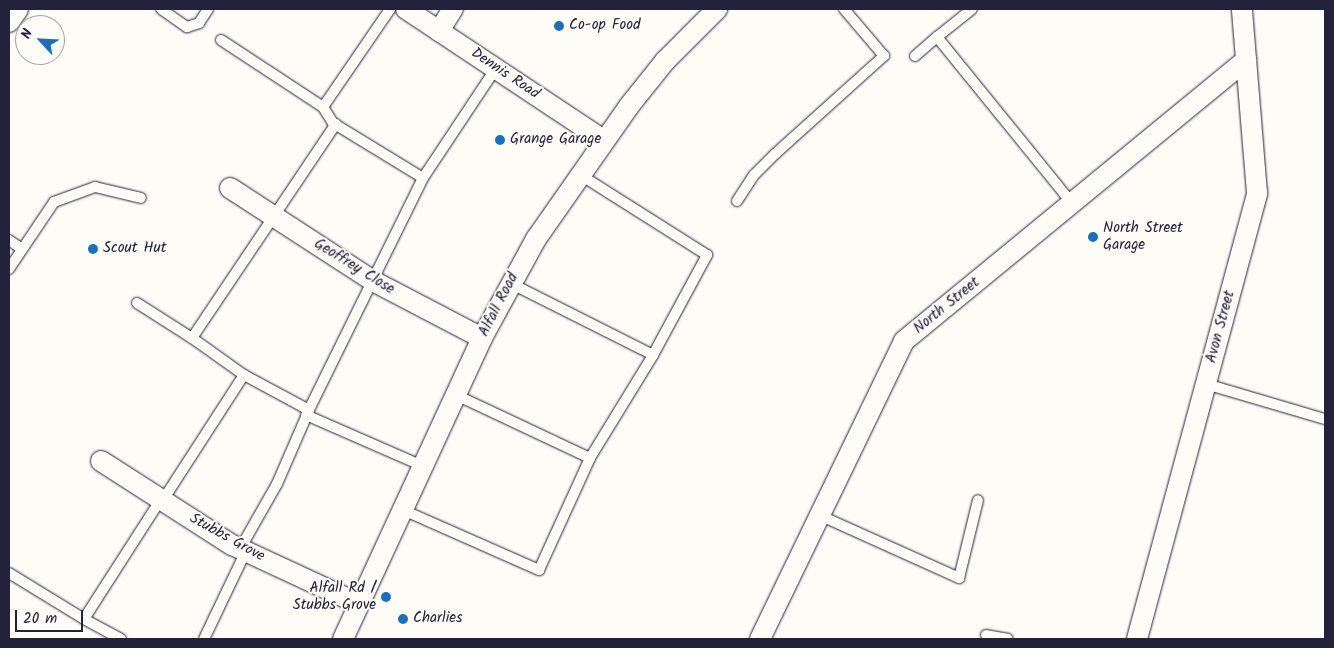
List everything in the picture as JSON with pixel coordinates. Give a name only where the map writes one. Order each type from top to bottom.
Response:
[{"type":"street","name":"Dennis Road","points":[[406,9],[603,140]]},
{"type":"street","points":[[439,31],[453,9]]},
{"type":"street","name":"Avon Street","points":[[1137,639],[1257,193],[1242,9]]},
{"type":"street","name":"Alfall Road","points":[[343,639],[482,338],[510,284],[579,174],[603,140],[665,61],[709,11]]},
{"type":"street","name":"North Street","points":[[760,639],[904,341],[1246,60]]},
{"type":"street","name":"Geoffrey Close","points":[[230,188],[373,281],[482,338]]},
{"type":"street","name":"Stubbs Grove","points":[[101,462],[243,550],[359,604]]},
{"type":"lane","points":[[161,9],[187,27],[199,23],[208,9]]},
{"type":"lane","points":[[323,107],[390,9]]},
{"type":"lane","points":[[737,201],[754,175],[775,154],[884,56],[844,9]]},
{"type":"lane","points":[[915,56],[972,9]]},
{"type":"lane","points":[[937,37],[1072,203]]},
{"type":"lane","points":[[221,40],[323,107],[336,124],[423,178]]},
{"type":"lane","points":[[204,639],[243,550],[277,484],[347,328],[373,281],[423,178],[496,68]]},
{"type":"lane","points":[[192,338],[276,218],[336,124]]},
{"type":"lane","points":[[403,510],[539,570],[590,458],[653,356],[707,255],[579,174]]},
{"type":"lane","points":[[9,269],[54,202],[95,187],[141,198]]},
{"type":"lane","points":[[9,240],[22,249]]},
{"type":"lane","points":[[510,284],[653,356]]},
{"type":"lane","points":[[137,303],[192,338],[244,375],[308,412],[423,466]]},
{"type":"lane","points":[[84,619],[244,375]]},
{"type":"lane","points":[[1206,384],[1325,418]]},
{"type":"lane","points":[[456,395],[590,458]]},
{"type":"lane","points":[[819,515],[959,578],[978,500]]},
{"type":"lane","points":[[9,573],[84,619],[121,639]]},
{"type":"lane","points":[[986,635],[1008,639]]},
{"type":"place","name":"Co-op Food","points":[[559,26]]},
{"type":"place","name":"Grange Garage","points":[[500,140]]},
{"type":"place","name":"North Street Garage","points":[[1093,237]]},
{"type":"place","name":"Scout Hut","points":[[93,249]]},
{"type":"place","name":"Alfall Rd / Stubbs Grove","points":[[386,597]]},
{"type":"place","name":"Charlies","points":[[403,619]]}]
